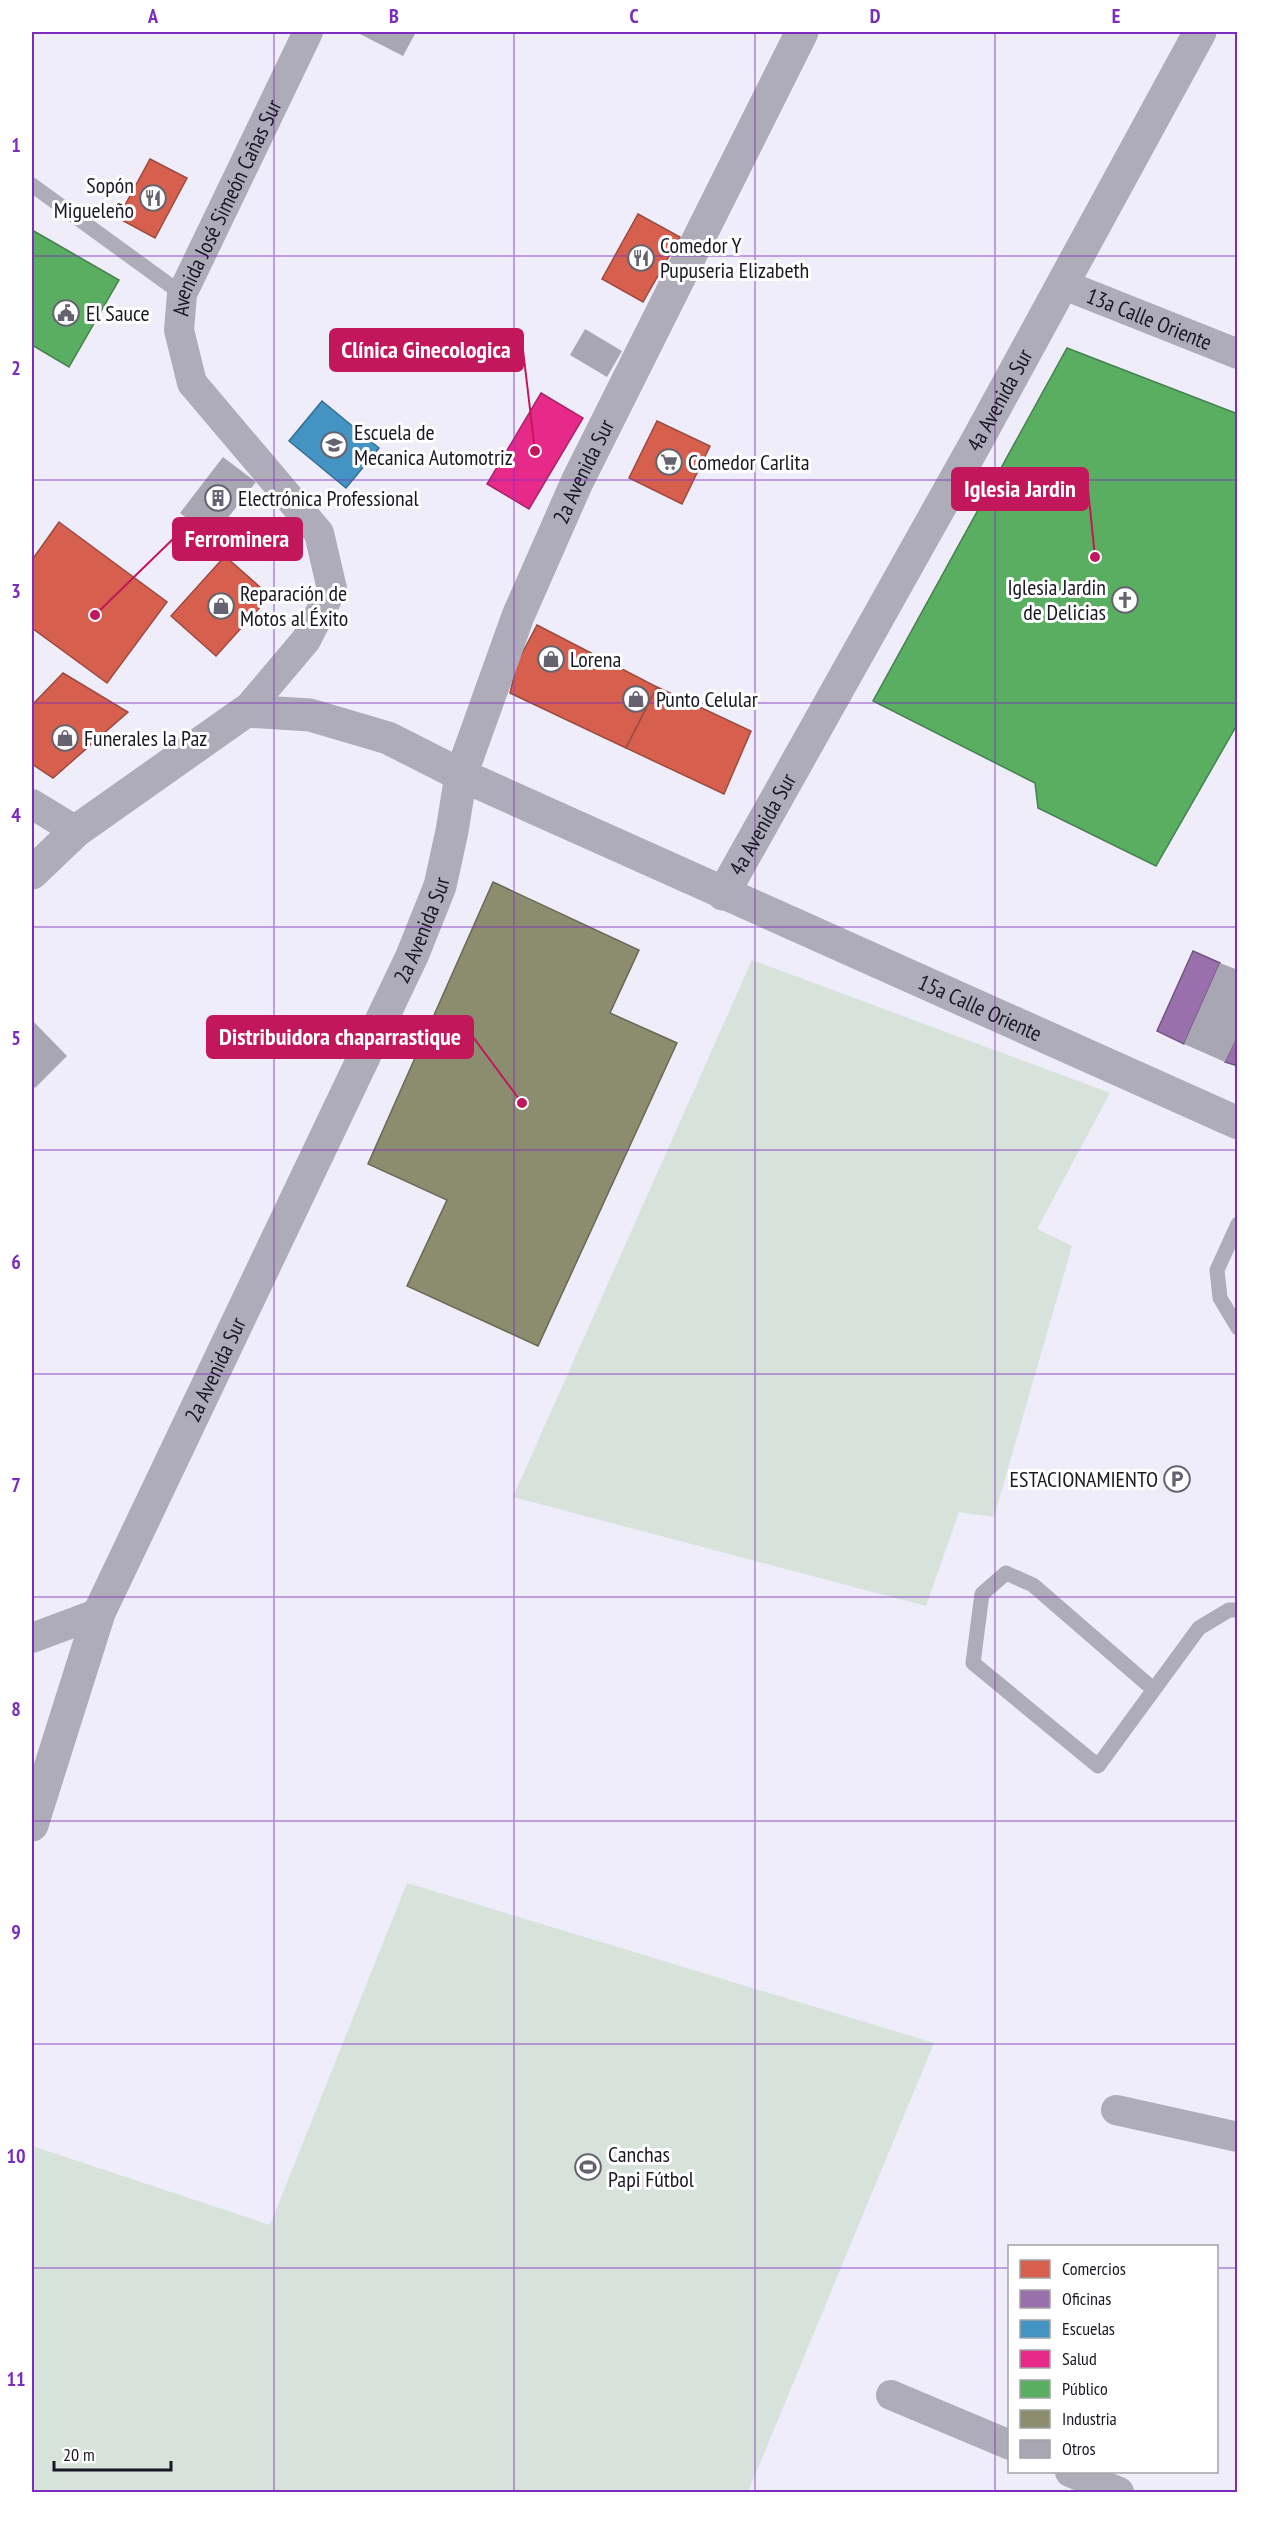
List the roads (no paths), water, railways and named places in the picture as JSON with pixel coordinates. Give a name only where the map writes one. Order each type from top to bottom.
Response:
[{"type":"main road","name":"2a Avenida Sur","points":[[32,1825],[99,1613],[412,956],[440,886],[461,775],[518,616],[578,482],[802,32]]},
{"type":"main road","name":"4a Avenida Sur","points":[[723,894],[978,439],[1200,32]]},
{"type":"main road","points":[[246,711],[310,715],[344,724],[388,738],[461,775]]},
{"type":"main road","name":"Avenida José Simeón Cañas Sur","points":[[32,873],[76,831],[246,711]]},
{"type":"main road","name":"15a Calle Oriente","points":[[461,775],[1238,1124]]},
{"type":"street","name":"Avenida José Simeón Cañas Sur","points":[[246,711],[306,640],[332,589],[319,533],[192,383],[179,330],[182,294],[308,32]]},
{"type":"street","name":"13a Calle Oriente","points":[[1062,284],[1238,354]]},
{"type":"street","points":[[32,804],[76,831]]},
{"type":"street","points":[[32,1638],[99,1613]]},
{"type":"street","points":[[1116,2110],[1238,2137]]},
{"type":"street","points":[[891,2394],[1008,2444]]},
{"type":"street","points":[[1072,2473],[1119,2493]]},
{"type":"lane","points":[[32,185],[182,294]]},
{"type":"lane","points":[[1238,1224],[1217,1270],[1220,1298],[1238,1328]]},
{"type":"lane","points":[[1153,1689],[1033,1585],[1006,1573],[982,1594],[974,1663],[1098,1766],[1199,1628],[1229,1611],[1238,1610]]},
{"type":"place","name":"Sopón Migueleño","points":[[153,198]]},
{"type":"place","name":"Comedor Y Pupuseria Elizabeth","points":[[641,258]]},
{"type":"place","name":"El Sauce","points":[[66,313]]},
{"type":"place","name":"Escuela de Mecanica Automotriz","points":[[334,445]]},
{"type":"place","name":"Clínica Ginecologica","points":[[535,451]]},
{"type":"place","name":"Comedor Carlita","points":[[669,462]]},
{"type":"place","name":"Electrónica Professional","points":[[218,498]]},
{"type":"place","name":"Iglesia Jardin","points":[[1095,557]]},
{"type":"place","name":"Iglesia Jardin de Delicias","points":[[1125,600]]},
{"type":"place","name":"Reparación de Motos al Éxito","points":[[221,606]]},
{"type":"place","name":"Ferrominera","points":[[95,615]]},
{"type":"place","name":"Lorena","points":[[551,659]]},
{"type":"place","name":"Punto Celular","points":[[636,699]]},
{"type":"place","name":"Funerales la Paz","points":[[65,738]]},
{"type":"place","name":"Distribuidora chaparrastique","points":[[522,1103]]},
{"type":"place","name":"ESTACIONAMIENTO","points":[[1177,1479]]},
{"type":"place","name":"Canchas Papi Fútbol","points":[[588,2167]]}]
